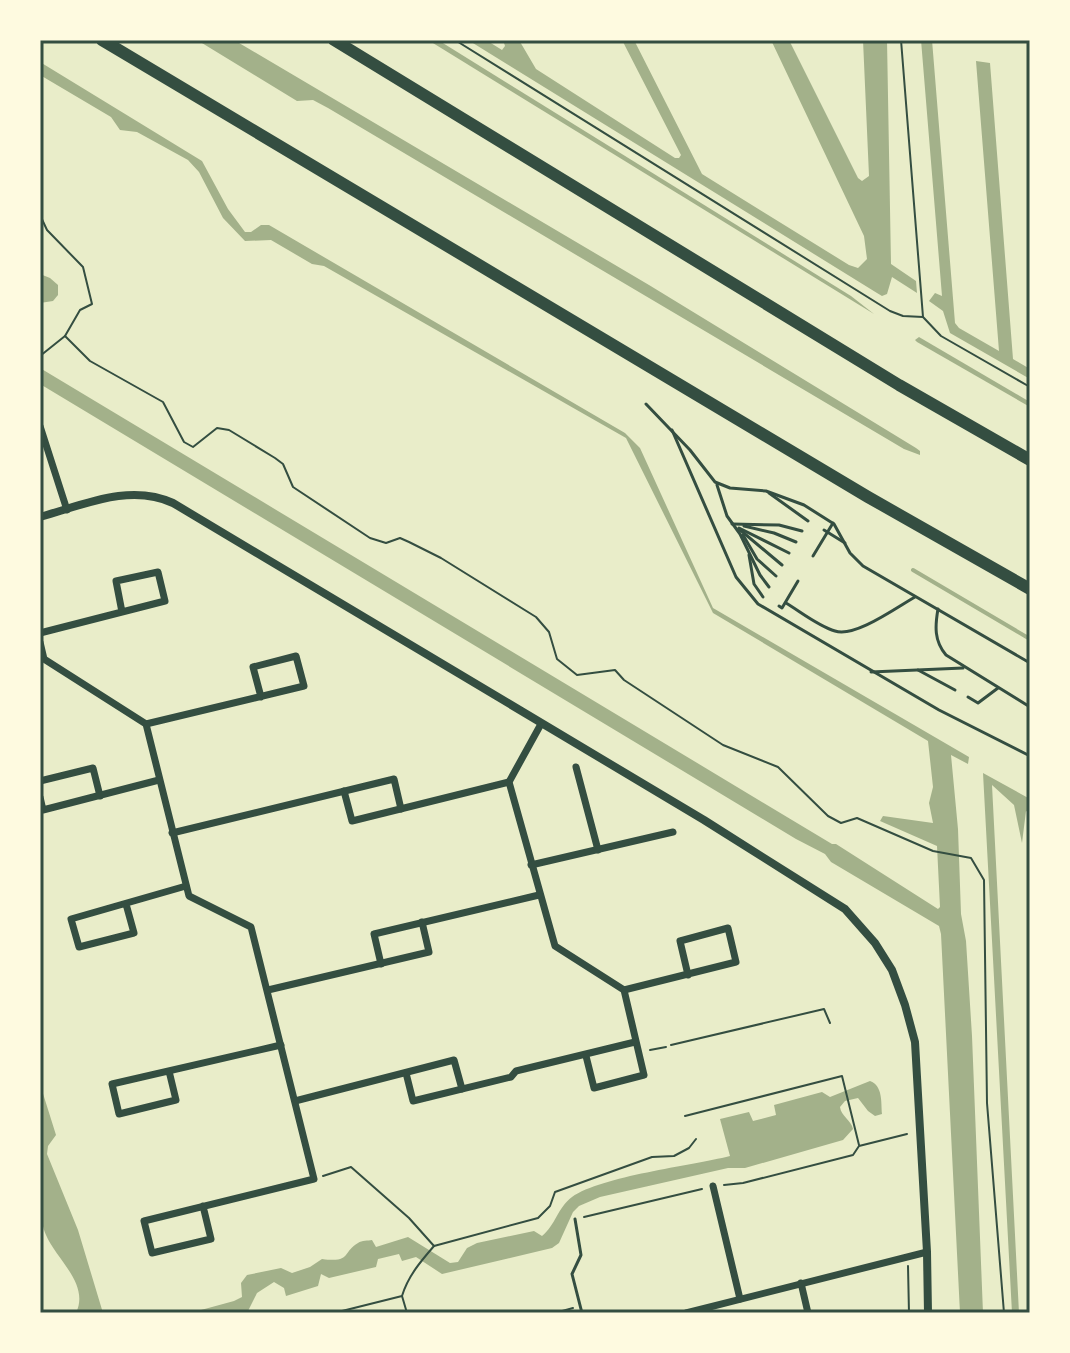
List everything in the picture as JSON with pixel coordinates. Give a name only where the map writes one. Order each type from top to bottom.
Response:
[{"type":"highway","points":[[102,40],[868,497],[1030,589]]},
{"type":"highway","points":[[334,40],[899,385],[1030,460]]},
{"type":"street","points":[[40,426],[67,510]]},
{"type":"street","points":[[40,517],[128,494],[163,499],[729,835],[845,909],[887,961],[905,1005],[915,1042],[928,1313]]},
{"type":"street","points":[[40,633],[165,601],[158,572],[116,581],[122,612]]},
{"type":"street","points":[[40,642],[44,659],[146,724],[189,896],[251,927],[314,1179],[203,1206],[144,1221],[152,1253],[211,1239],[203,1206]]},
{"type":"street","points":[[146,724],[261,697],[304,686],[296,656],[253,667],[261,697]]},
{"type":"street","points":[[541,724],[509,782],[539,895],[555,946],[624,990],[644,1075],[594,1088],[586,1056]]},
{"type":"street","points":[[576,767],[598,850]]},
{"type":"street","points":[[40,781],[93,768],[100,796]]},
{"type":"street","points":[[172,833],[394,779],[401,809]]},
{"type":"street","points":[[40,797],[43,810],[159,780]]},
{"type":"street","points":[[344,791],[352,821],[509,782]]},
{"type":"street","points":[[531,865],[673,832]]},
{"type":"street","points":[[126,904],[134,933],[79,947],[71,919],[186,886]]},
{"type":"street","points":[[381,964],[374,934],[539,895]]},
{"type":"street","points":[[268,990],[429,952],[422,922]]},
{"type":"street","points":[[624,990],[688,975],[736,962],[728,928],[680,941],[688,975]]},
{"type":"street","points":[[406,1073],[413,1101],[511,1077],[516,1071],[635,1042]]},
{"type":"street","points":[[169,1071],[176,1100],[119,1114],[112,1084],[281,1045]]},
{"type":"street","points":[[295,1101],[454,1060],[462,1089]]},
{"type":"street","points":[[713,1186],[740,1299]]},
{"type":"street","points":[[686,1313],[927,1252]]},
{"type":"street","points":[[801,1283],[808,1313]]},
{"type":"lane","points":[[646,404],[715,482],[726,514],[769,587]]},
{"type":"lane","points":[[672,430],[733,570],[748,595],[769,613],[871,672],[1030,756]]},
{"type":"lane","points":[[715,482],[726,487],[766,491],[793,500],[833,523],[854,558],[863,566],[1030,663]]},
{"type":"lane","points":[[766,491],[808,521]]},
{"type":"lane","points":[[813,554],[833,523]]},
{"type":"lane","points":[[733,524],[779,525],[802,531]]},
{"type":"lane","points":[[733,524],[774,533],[796,542]]},
{"type":"lane","points":[[733,524],[789,553]]},
{"type":"lane","points":[[733,524],[782,565]]},
{"type":"lane","points":[[733,524],[761,563],[776,576]]},
{"type":"lane","points":[[826,531],[845,543]]},
{"type":"lane","points":[[747,548],[754,584],[763,597]]},
{"type":"lane","points":[[781,607],[798,581]]},
{"type":"lane","points":[[786,599],[831,630],[843,633],[858,629],[915,597]]},
{"type":"lane","points":[[938,609],[936,628],[939,645],[946,655],[1030,707]]},
{"type":"lane","points":[[871,672],[964,668]]},
{"type":"lane","points":[[918,670],[955,690]]},
{"type":"lane","points":[[968,697],[978,703],[998,688]]},
{"type":"lane","points":[[575,1219],[581,1255],[572,1274],[582,1313]]},
{"type":"path","points":[[455,40],[890,311],[913,318],[923,317]]},
{"type":"path","points":[[901,40],[923,317],[941,336],[1030,387]]},
{"type":"path","points":[[40,215],[47,230],[83,267],[92,304],[80,310],[65,336],[40,355]]},
{"type":"path","points":[[65,336],[90,361],[163,402],[184,442],[193,447],[217,428],[229,430],[283,464],[293,487],[370,538],[386,543],[400,538],[517,603],[549,632],[557,659],[577,675],[615,670],[624,680],[723,745],[778,767],[828,816],[841,823],[857,818],[933,851],[971,858],[984,880],[987,1103],[1004,1313]]},
{"type":"path","points":[[671,1045],[824,1009],[830,1023]]},
{"type":"path","points":[[637,1053],[666,1047]]},
{"type":"path","points":[[685,1116],[842,1076],[859,1146]]},
{"type":"path","points":[[575,1219],[713,1186],[743,1183],[853,1155],[859,1146],[919,1130]]},
{"type":"path","points":[[407,1313],[402,1296],[405,1285],[434,1246],[538,1218],[550,1206],[555,1192],[652,1157],[674,1156],[689,1148],[696,1139]]},
{"type":"path","points":[[314,1179],[351,1167],[409,1218],[434,1246]]},
{"type":"path","points":[[907,1257],[909,1313]]},
{"type":"path","points":[[334,1313],[402,1296]]},
{"type":"path","points":[[555,1313],[579,1307]]},
{"type":"shaded area","points":[[197,40],[234,40],[649,285],[916,448],[920,455],[904,449],[328,108],[313,100],[297,101]]},
{"type":"shaded area","points":[[428,40],[438,40],[851,296],[874,314]]},
{"type":"shaded area","points":[[468,40],[486,40],[502,50],[505,46],[503,40],[519,40],[536,69],[679,158],[681,155],[622,40],[634,40],[702,174],[858,268],[867,259],[864,236],[771,40],[789,40],[862,181],[869,176],[863,40],[887,40],[891,264],[916,281],[917,293],[892,277],[887,294],[882,296]]},
{"type":"shaded area","points":[[921,40],[932,40],[955,323],[999,351],[976,61],[990,63],[1013,359],[1030,369],[1030,379],[950,333],[943,311],[929,301],[935,293],[942,296]]},
{"type":"shaded area","points":[[40,62],[202,161],[228,209],[245,232],[269,225],[625,433],[640,448],[713,608],[969,757],[968,764],[951,755],[972,1036],[983,1313],[960,1313],[939,926],[831,862],[825,854],[40,384],[40,368],[836,844],[938,909],[937,846],[880,821],[883,816],[933,823],[929,803],[933,787],[928,741],[713,613],[626,438],[324,266],[312,264],[271,240],[245,241],[223,218],[199,172],[188,160],[137,132],[120,130],[111,117],[40,75]]},
{"type":"shaded area","points":[[40,274],[58,285],[58,295],[53,301],[40,303]]},
{"type":"shaded area","points":[[919,337],[1030,402],[1030,407],[917,342],[915,340]]},
{"type":"shaded area","points":[[983,773],[1030,799],[1030,813],[1026,811],[1022,843],[1014,805],[992,785],[1019,1313],[1012,1313]]},
{"type":"shaded area","points":[[870,1081],[879,1090],[882,1114],[875,1116],[858,1098],[845,1101],[840,1107],[853,1129],[843,1140],[745,1168],[728,1168],[600,1197],[573,1212],[559,1243],[552,1248],[442,1274],[416,1257],[402,1261],[399,1254],[378,1259],[376,1267],[329,1278],[321,1274],[318,1286],[286,1296],[284,1288],[274,1282],[257,1293],[247,1313],[190,1313],[242,1297],[241,1283],[247,1275],[281,1268],[292,1273],[322,1259],[342,1258],[353,1246],[363,1241],[372,1240],[376,1247],[408,1237],[450,1263],[458,1262],[467,1248],[477,1243],[534,1231],[542,1236],[567,1201],[586,1190],[625,1177],[730,1156],[720,1119],[749,1112],[753,1121],[776,1115],[774,1105],[822,1092],[830,1097]]},
{"type":"shaded area","points":[[40,1084],[56,1135],[48,1146],[47,1154],[78,1230],[103,1313],[76,1313],[79,1292],[46,1235],[42,1221],[38,1184]]},
{"type":"waterway","points":[[913,570],[1030,639]]}]
